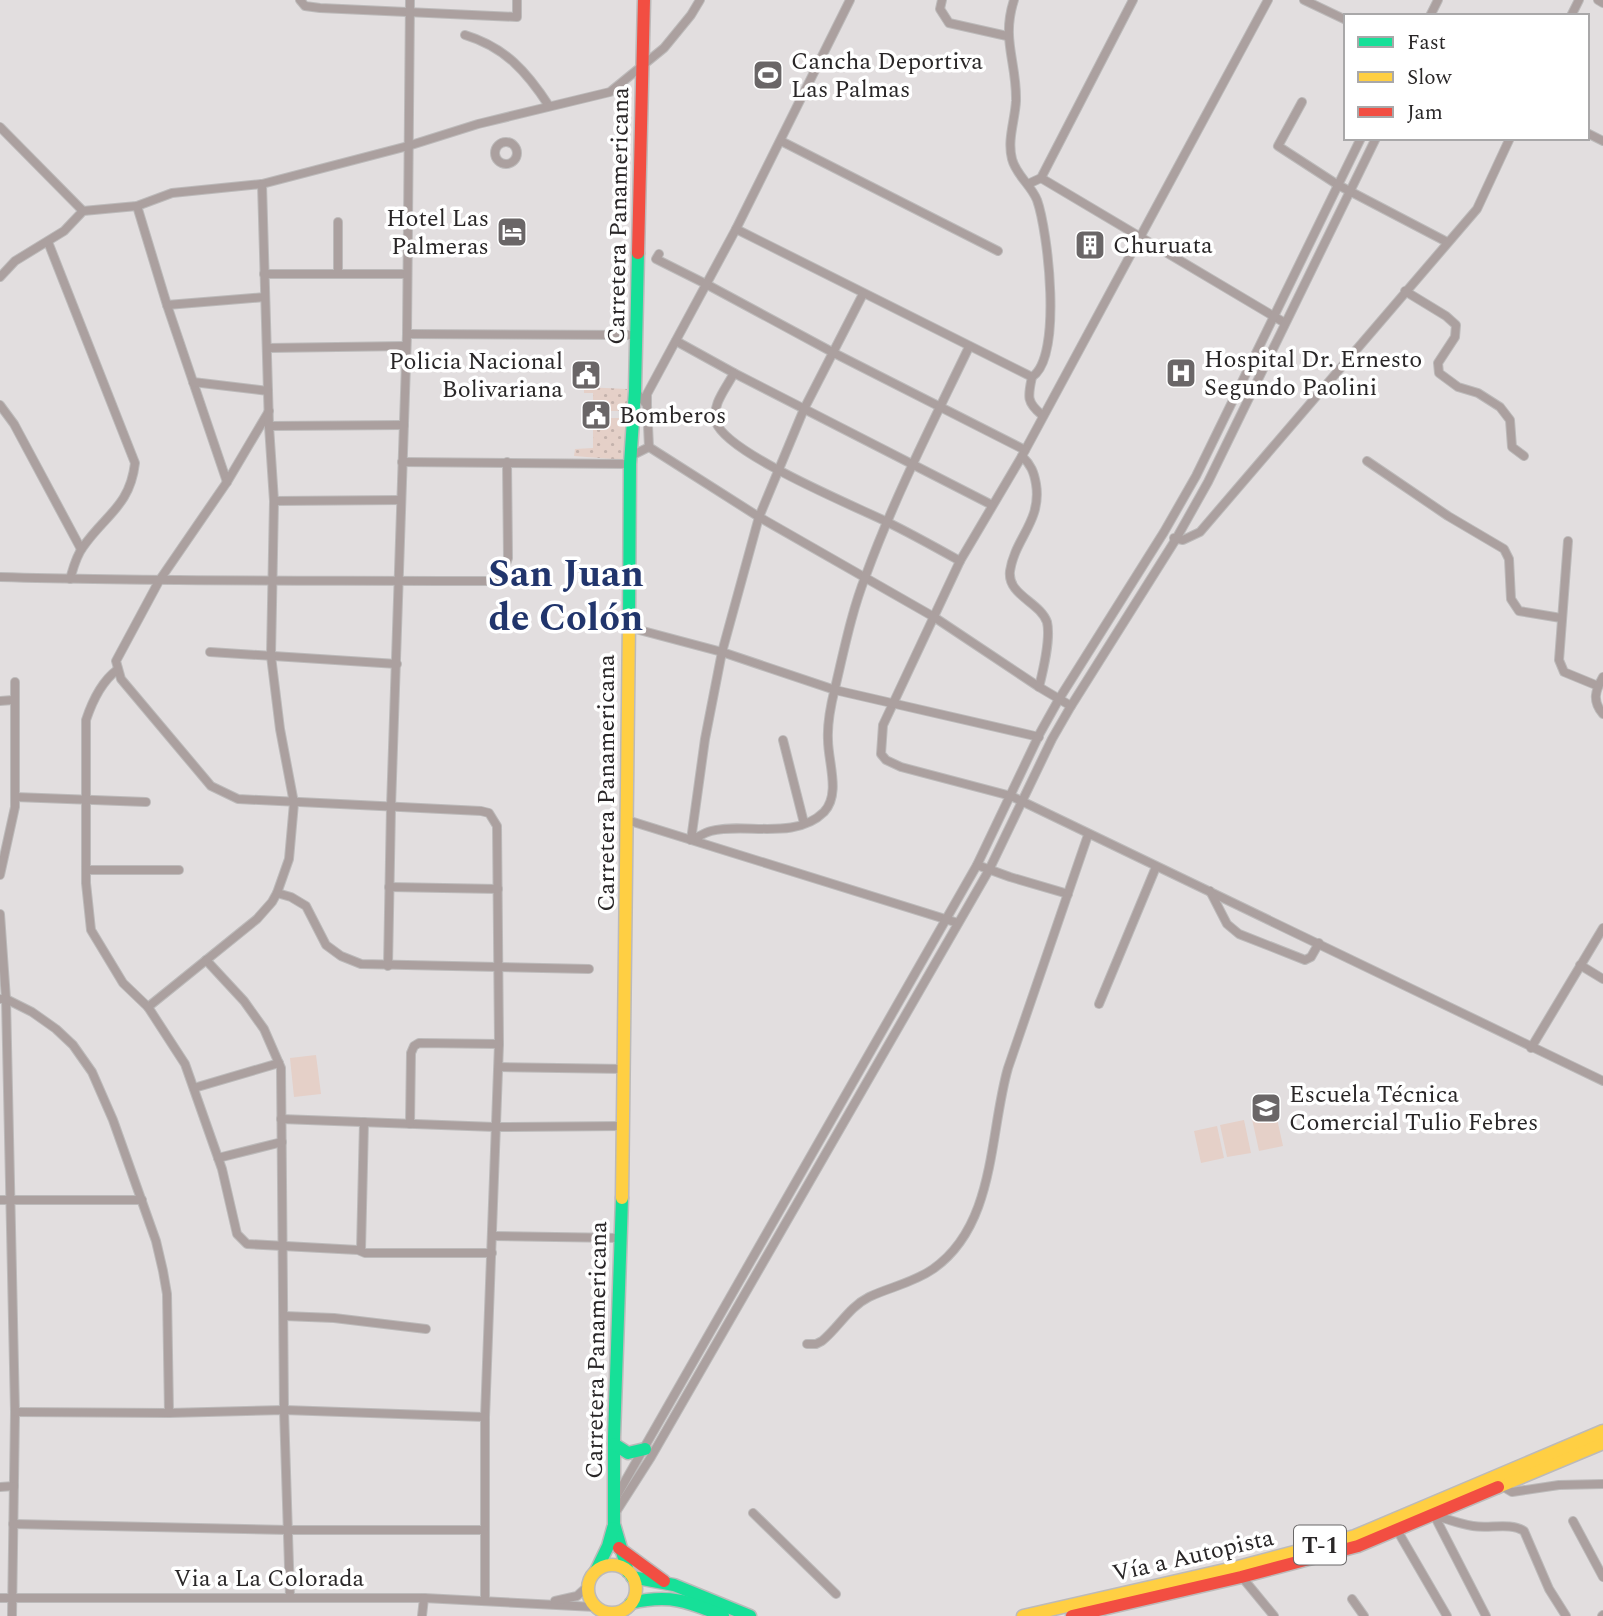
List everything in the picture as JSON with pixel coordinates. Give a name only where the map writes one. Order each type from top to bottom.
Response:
[{"type":"main road","name":"Carretera Panamericana","points":[[596,1571],[608,1546],[615,1500],[614,1444],[625,1069],[630,458],[637,335],[644,0]]},
{"type":"main road","name":"Vía a Autopista","points":[[1072,1616],[1240,1572],[1355,1536],[1603,1432]]},
{"type":"main road","name":"Vía a Autopista","points":[[1023,1616],[1358,1546],[1603,1443]]},
{"type":"main road","points":[[614,1444],[630,1454],[645,1449]]},
{"type":"main road","name":"Carretera Panamericana","points":[[614,1520],[619,1548],[630,1574]]},
{"type":"main road","points":[[619,1548],[668,1584]]},
{"type":"main road","points":[[723,1616],[678,1599],[665,1597],[611,1613],[599,1611],[589,1597],[588,1586],[596,1571],[612,1566],[630,1574],[668,1584],[750,1616]]},
{"type":"main road","points":[[624,1610],[635,1593],[630,1574]]},
{"type":"street","points":[[300,0],[305,6],[320,8],[517,17],[517,0]]},
{"type":"street","points":[[388,966],[407,334],[410,0]]},
{"type":"street","points":[[0,277],[15,261],[64,231],[83,211],[137,206],[172,193],[262,184],[408,146],[478,124],[610,92],[664,48],[700,0]]},
{"type":"street","points":[[649,447],[647,394],[736,229],[850,0]]},
{"type":"street","points":[[942,0],[940,9],[949,23],[1007,36]]},
{"type":"street","points":[[1014,0],[1007,36],[1016,90],[1011,155],[1017,171],[1036,197],[1042,217],[1051,292],[1049,338],[1044,359],[1032,377],[1028,394],[1031,406],[1042,415]]},
{"type":"street","points":[[1028,184],[1041,178],[1133,0]]},
{"type":"street","points":[[1268,0],[1023,453],[961,561],[883,726],[881,754],[886,760],[901,767],[1023,801],[1087,835],[1319,943],[1603,1082]]},
{"type":"street","points":[[1304,0],[1344,19]]},
{"type":"street","points":[[1598,0],[1603,3]]},
{"type":"street","points":[[465,35],[494,45],[534,84],[549,106]]},
{"type":"street","points":[[1302,102],[1278,146],[1338,185],[1447,242]]},
{"type":"street","points":[[2,133],[83,211]]},
{"type":"street","points":[[615,1500],[978,864],[1059,699],[1196,476],[1360,140]]},
{"type":"street","points":[[614,1520],[989,870],[1052,739],[1208,482],[1375,140]]},
{"type":"street","points":[[1164,532],[1175,539],[1184,540],[1200,532],[1477,209],[1509,140]]},
{"type":"street","points":[[781,141],[998,251]]},
{"type":"street","points":[[1041,178],[1285,323]]},
{"type":"street","points":[[148,1007],[257,919],[277,893],[289,859],[294,803],[280,729],[271,656],[274,501],[269,426],[262,184]]},
{"type":"street","points":[[137,206],[167,305],[227,482]]},
{"type":"street","points":[[338,222],[338,273]]},
{"type":"street","points":[[736,229],[1032,377]]},
{"type":"street","points":[[48,242],[135,463],[132,482],[124,499],[81,549],[70,579]]},
{"type":"street","points":[[659,254],[656,259],[1023,453],[1034,472],[1037,505],[1033,519],[1018,545],[1010,575],[1014,587],[1040,608],[1046,621],[1044,666],[1039,687]]},
{"type":"street","points":[[264,274],[406,274]]},
{"type":"street","points":[[1405,291],[1447,316],[1456,325],[1455,337],[1438,363],[1439,373],[1458,387],[1478,393],[1500,407],[1510,419],[1512,447],[1524,456]]},
{"type":"street","points":[[691,840],[705,738],[722,652],[759,517],[804,409],[863,294]]},
{"type":"street","points":[[167,305],[265,297]]},
{"type":"street","points":[[407,334],[637,335]]},
{"type":"street","points":[[676,341],[992,505]]},
{"type":"street","points":[[268,348],[406,346]]},
{"type":"street","points":[[691,840],[709,831],[726,829],[774,831],[820,816],[831,801],[827,740],[835,690],[865,577],[912,464],[969,347]]},
{"type":"street","points":[[734,373],[717,404],[715,419],[720,430],[740,447],[778,470],[961,561]]},
{"type":"street","points":[[193,382],[268,391]]},
{"type":"street","points":[[635,391],[648,405]]},
{"type":"street","points":[[0,405],[14,424],[81,549]]},
{"type":"street","points":[[269,411],[227,482],[159,581],[116,661],[117,670],[121,679],[211,786],[238,799],[489,813],[497,826],[499,1067],[485,1417],[485,1601]]},
{"type":"street","points":[[269,426],[404,425]]},
{"type":"street","points":[[649,447],[759,517],[934,617],[1071,706]]},
{"type":"street","points":[[402,462],[630,458],[649,447]]},
{"type":"street","points":[[1367,461],[1448,516],[1504,549],[1510,559],[1511,599],[1519,611],[1561,618]]},
{"type":"street","points":[[0,577],[159,581],[489,581],[504,572],[509,558],[507,462]]},
{"type":"street","points":[[274,501],[401,500]]},
{"type":"street","points":[[1567,541],[1558,655],[1564,672],[1598,686]]},
{"type":"street","points":[[628,627],[722,652],[835,690],[1039,737]]},
{"type":"street","points":[[210,652],[397,664]]},
{"type":"street","points":[[117,670],[110,675],[91,703],[86,720],[86,870],[91,930],[123,983],[148,1007],[185,1065],[218,1158],[237,1234],[247,1244],[361,1250],[365,1253],[492,1253]]},
{"type":"street","points":[[1603,677],[1598,686],[1596,706],[1603,714]]},
{"type":"street","points":[[0,875],[15,797],[15,682]]},
{"type":"street","points":[[0,701],[13,700]]},
{"type":"street","points":[[783,740],[804,822]]},
{"type":"street","points":[[15,797],[146,802]]},
{"type":"street","points":[[627,820],[958,923]]},
{"type":"street","points":[[807,1344],[822,1341],[853,1307],[935,1268],[968,1230],[993,1152],[1000,1094],[1087,835]]},
{"type":"street","points":[[978,864],[989,870],[1068,894]]},
{"type":"street","points":[[1100,1004],[1156,867]]},
{"type":"street","points":[[86,870],[180,870]]},
{"type":"street","points":[[389,887],[498,889]]},
{"type":"street","points":[[1210,891],[1227,924],[1239,934],[1305,960],[1311,957],[1319,943]]},
{"type":"street","points":[[277,893],[306,906],[326,945],[341,956],[361,964],[589,968]]},
{"type":"street","points":[[0,914],[11,1200],[15,1412],[12,1616]]},
{"type":"street","points":[[1531,1048],[1603,928]]},
{"type":"street","points":[[206,960],[251,1010],[264,1029],[279,1063],[284,1245],[284,1410],[290,1597]]},
{"type":"street","points":[[1580,965],[1603,979]]},
{"type":"street","points":[[3,999],[32,1012],[73,1045],[86,1062],[113,1120],[156,1241],[167,1294],[169,1413]]},
{"type":"street","points":[[410,1124],[411,1053],[414,1046],[419,1043],[499,1044]]},
{"type":"street","points":[[194,1088],[279,1063]]},
{"type":"street","points":[[499,1067],[625,1069]]},
{"type":"street","points":[[281,1119],[495,1127],[624,1126]]},
{"type":"street","points":[[361,1250],[364,1122]]},
{"type":"street","points":[[218,1158],[282,1142]]},
{"type":"street","points":[[0,1200],[142,1200]]},
{"type":"street","points":[[493,1236],[619,1238]]},
{"type":"street","points":[[284,1315],[426,1329]]},
{"type":"street","points":[[15,1412],[169,1413],[284,1410],[485,1417]]},
{"type":"street","points":[[1502,1486],[1512,1492],[1559,1485],[1603,1484]]},
{"type":"street","points":[[0,1487],[14,1486]]},
{"type":"street","points":[[753,1513],[835,1594]]},
{"type":"street","points":[[1434,1515],[1486,1616]]},
{"type":"street","points":[[1434,1515],[1463,1524],[1519,1528],[1524,1531],[1549,1589],[1566,1616]]},
{"type":"street","points":[[1573,1521],[1603,1577]]},
{"type":"street","points":[[13,1524],[288,1530],[484,1530]]},
{"type":"street","points":[[1397,1530],[1447,1616]]},
{"type":"street","points":[[1240,1572],[1273,1616]]},
{"type":"street","name":"Via a La Colorada","points":[[538,1604],[571,1599],[588,1586]]},
{"type":"street","name":"Via a La Colorada","points":[[0,1598],[424,1598],[538,1604],[599,1611]]},
{"type":"street","points":[[422,1616],[424,1598]]},
{"type":"street","points":[[1352,1599],[1364,1616]]},
{"type":"shaded area","points":[[584,387],[627,389],[627,411],[593,411],[593,393],[584,393]]},
{"type":"shaded area","points":[[593,418],[627,418],[625,460],[574,456],[575,449],[593,448]]},
{"type":"shaded area","points":[[316,1055],[321,1094],[294,1097],[290,1058]]},
{"type":"shaded area","points":[[1276,1114],[1283,1146],[1259,1151],[1252,1119]]},
{"type":"shaded area","points":[[1244,1120],[1251,1153],[1227,1157],[1220,1125]]},
{"type":"shaded area","points":[[1217,1126],[1224,1158],[1201,1163],[1194,1131]]},
{"type":"traffic: fast","points":[[629,622],[630,464],[635,391],[638,253]]},
{"type":"traffic: fast","points":[[622,1198],[614,1437],[614,1524],[628,1572]]},
{"type":"traffic: fast","points":[[614,1444],[628,1453],[645,1449]]},
{"type":"traffic: fast","points":[[596,1571],[613,1528]]},
{"type":"traffic: fast","points":[[632,1577],[674,1585],[750,1616]]},
{"type":"traffic: fast","points":[[631,1603],[656,1599],[678,1600],[723,1616]]},
{"type":"traffic: slow","points":[[622,1198],[629,622]]},
{"type":"traffic: slow","points":[[1023,1616],[1238,1567],[1355,1536],[1603,1431]]},
{"type":"traffic: slow","points":[[1498,1487],[1603,1443]]},
{"type":"traffic: slow","points":[[612,1565],[629,1572],[636,1589],[629,1606],[612,1613],[595,1606],[588,1589],[595,1572],[612,1565]]},
{"type":"traffic: jam","points":[[638,253],[644,0]]},
{"type":"traffic: jam","points":[[1072,1616],[1241,1577],[1358,1546],[1498,1487]]},
{"type":"traffic: jam","points":[[619,1548],[664,1581]]},
{"type":"place","name":"Cancha Deportiva Las Palmas","points":[[768,75]]},
{"type":"place","name":"Hotel Las Palmeras","points":[[512,232]]},
{"type":"place","name":"Churuata","points":[[1090,245]]},
{"type":"place","name":"Hospital Dr. Ernesto Segundo Paolini","points":[[1181,373]]},
{"type":"place","name":"Policia Nacional Bolivariana","points":[[586,375]]},
{"type":"place","name":"Bomberos","points":[[596,415]]},
{"type":"place","name":"Escuela Técnica Comercial Tulio Febres","points":[[1266,1108]]},
{"type":"district","name":"San Juan de Colón","points":[[566,595]]}]
